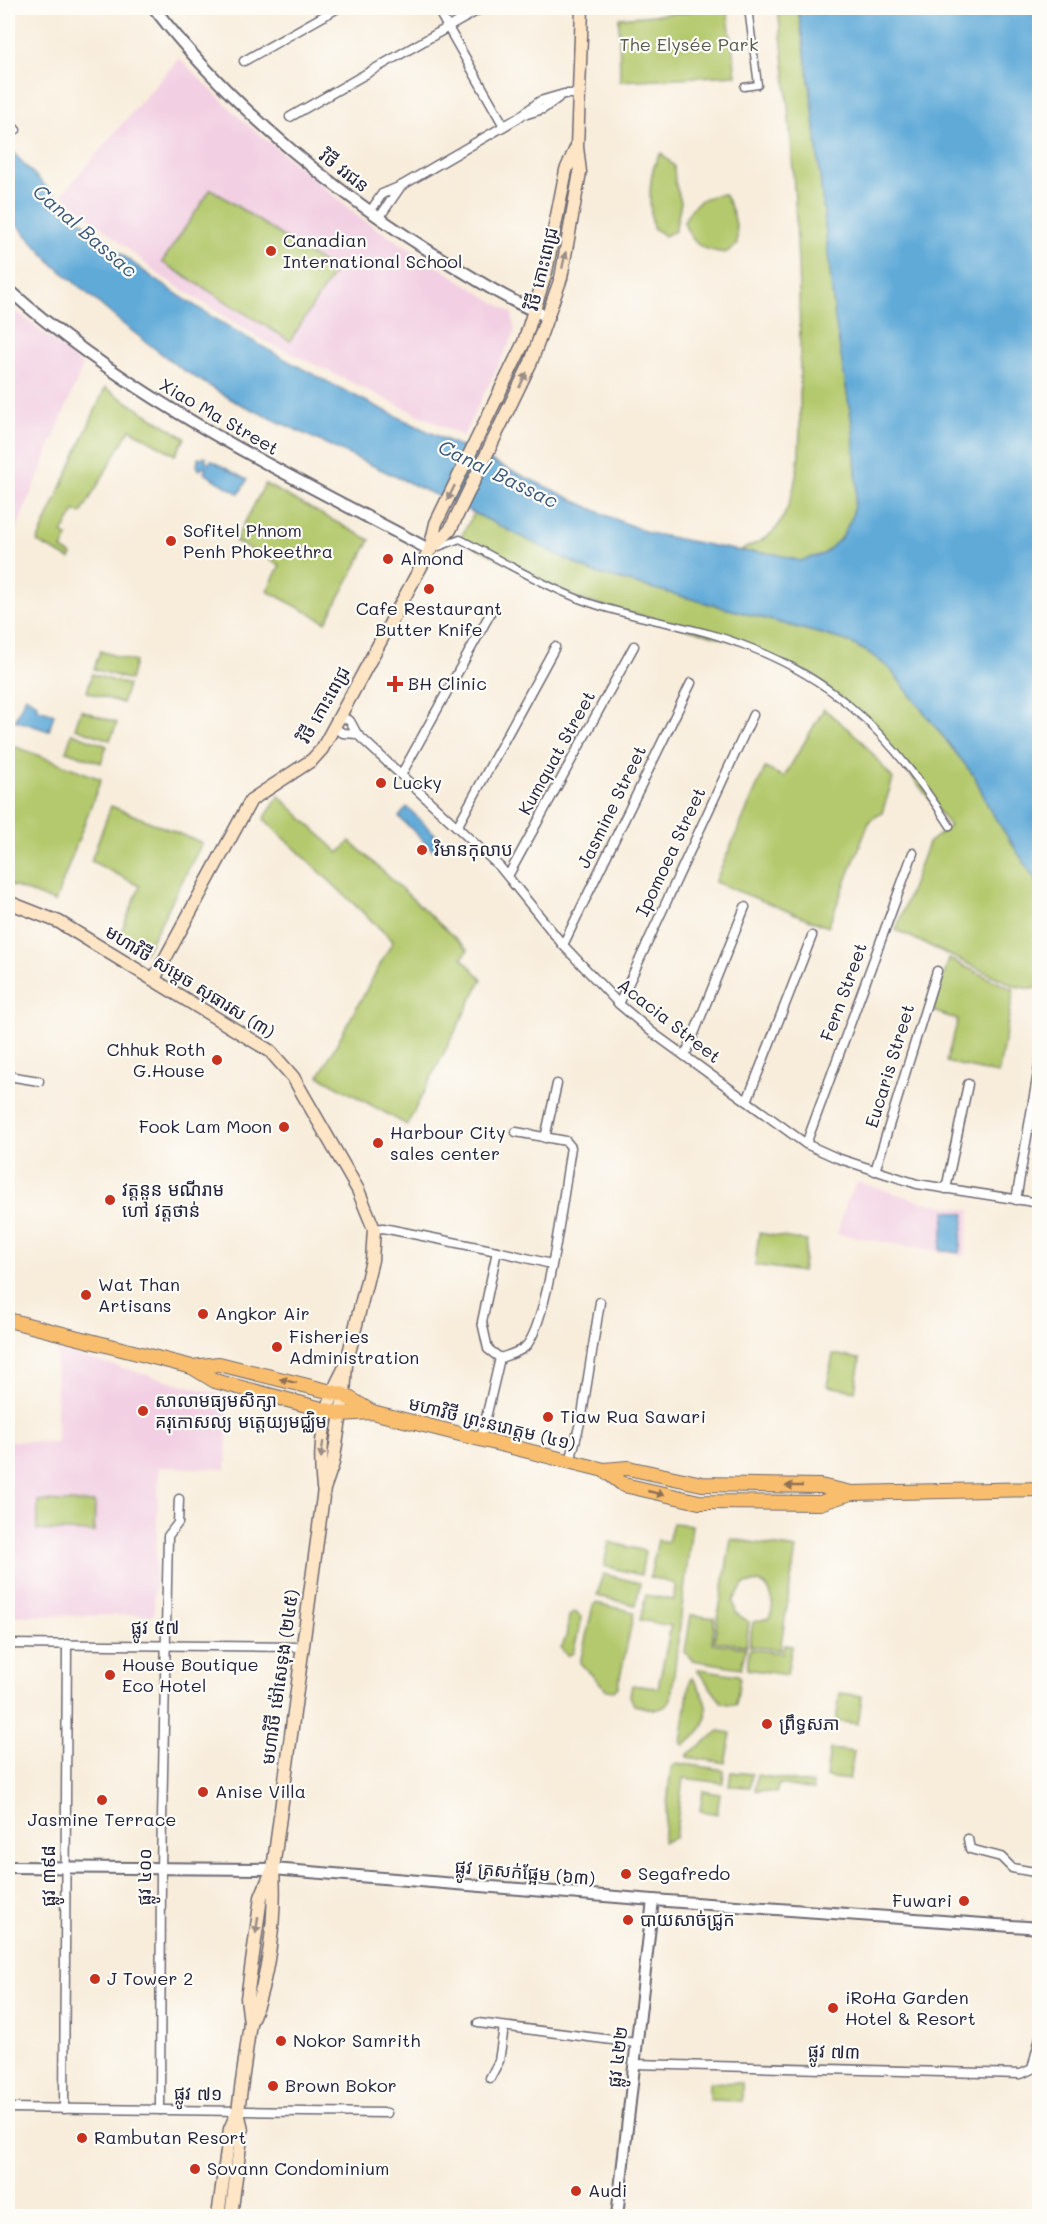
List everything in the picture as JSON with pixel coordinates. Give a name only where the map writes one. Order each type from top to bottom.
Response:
[{"type":"main road","name":"វិថី កោះពេជ្រ","points":[[430,550],[450,530],[498,432],[531,362],[561,278],[580,172],[577,147],[581,94],[582,8]]},
{"type":"main road","name":"វិថី កោះពេជ្រ","points":[[154,979],[251,800],[312,760],[334,728],[430,550],[436,523],[524,342],[554,242],[566,170],[577,147]]},
{"type":"main road","name":"មហាវិថី សម្តេច សុធារស (៣)","points":[[8,902],[59,922],[254,1040],[283,1064],[358,1190],[374,1229],[372,1260],[334,1412]]},
{"type":"main road","name":"មហាវិថី ព្រះនរោត្តម (៤១)","points":[[8,1320],[192,1366],[219,1364],[338,1394],[372,1412]]},
{"type":"main road","name":"មហាវិថី ព្រះនរោត្តម (៤១)","points":[[192,1366],[215,1381],[334,1412],[372,1412],[604,1470],[624,1485],[686,1500],[722,1504],[820,1503],[852,1493],[1040,1489]]},
{"type":"main road","name":"មហាវិថី ម៉ៅសេទុង (២៤៥)","points":[[218,2217],[230,2129],[238,2111],[250,2023],[261,2000],[274,1897],[273,1869],[324,1489],[320,1461],[334,1412]]},
{"type":"main road","name":"មហាវិថី ម៉ៅសេទុង (២៤៥)","points":[[231,2217],[242,2130],[238,2111]]},
{"type":"street","name":"វិថី វរជន","points":[[154,8],[189,48],[261,121],[314,169],[374,215],[468,275],[535,311],[549,316]]},
{"type":"street","points":[[244,61],[338,8]]},
{"type":"street","points":[[436,8],[504,126]]},
{"type":"street","points":[[290,117],[482,8]]},
{"type":"street","points":[[744,87],[758,86],[748,8]]},
{"type":"street","points":[[374,215],[382,194],[401,186],[518,118],[540,101],[564,94],[581,94]]},
{"type":"street","points":[[8,120],[17,130]]},
{"type":"street","name":"Xiao Ma Street","points":[[8,289],[89,356],[159,403],[430,550]]},
{"type":"street","points":[[430,550],[460,539],[579,599],[709,634],[773,655],[834,692],[872,724],[899,753],[950,826]]},
{"type":"street","points":[[401,775],[490,614]]},
{"type":"street","name":"Kumquat Street","points":[[508,876],[634,646]]},
{"type":"street","points":[[457,827],[555,647]]},
{"type":"street","name":"Jasmine Street","points":[[563,945],[691,683]]},
{"type":"street","name":"Ipomoea Street","points":[[619,1004],[753,715]]},
{"type":"street","name":"Acacia Street","points":[[340,716],[350,722],[357,734],[508,876],[563,945],[619,1004],[685,1056],[806,1144],[874,1171],[946,1190],[1040,1203]]},
{"type":"street","name":"Acacia Street","points":[[334,728],[343,733],[357,734]]},
{"type":"street","name":"Fern Street","points":[[806,1144],[914,853]]},
{"type":"street","points":[[685,1056],[745,907]]},
{"type":"street","points":[[747,1101],[812,936]]},
{"type":"street","name":"Eucaris Street","points":[[874,1171],[937,971]]},
{"type":"street","points":[[1016,1200],[1040,1061]]},
{"type":"street","points":[[8,1076],[39,1081]]},
{"type":"street","points":[[545,1137],[557,1084]]},
{"type":"street","points":[[946,1190],[968,1084]]},
{"type":"street","points":[[500,1358],[525,1347],[534,1335],[551,1264],[571,1147],[566,1141],[516,1132]]},
{"type":"street","points":[[374,1229],[383,1228],[551,1264]]},
{"type":"street","points":[[497,1251],[482,1322],[488,1349],[500,1358]]},
{"type":"street","points":[[570,1462],[582,1415],[600,1302]]},
{"type":"street","points":[[481,1439],[500,1358]]},
{"type":"street","name":"ផ្លូវ ៤០០","points":[[160,2110],[168,1536],[178,1523],[179,1498]]},
{"type":"street","name":"ផ្លូវ ៥៧","points":[[8,1644],[303,1647]]},
{"type":"street","name":"ផ្លូវ ៣៩៨","points":[[64,2109],[67,1644]]},
{"type":"street","points":[[968,1839],[970,1849],[976,1852],[1002,1857],[1012,1868],[1040,1873]]},
{"type":"street","name":"ផ្លូវ ត្រសក់ផ្អែម (៦៣)","points":[[8,1867],[273,1869],[1040,1928]]},
{"type":"street","name":"ផ្លូវ ៤២២","points":[[617,2217],[653,1900]]},
{"type":"street","points":[[478,2023],[636,2043]]},
{"type":"street","points":[[490,2078],[499,2061],[504,2027]]},
{"type":"street","name":"ផ្លូវ ៧៣","points":[[634,2064],[1021,2074],[1032,2069],[1040,2037]]},
{"type":"street","name":"ផ្លូវ ៧១","points":[[8,2108],[387,2113]]},
{"type":"shaded area","name":"Canadian International School","points":[[179,58],[239,117],[360,218],[512,313],[515,332],[463,436],[259,338],[158,274],[62,194]]},
{"type":"shaded area","points":[[8,304],[83,366],[8,550]]},
{"type":"shaded area","points":[[858,1182],[922,1202],[971,1210],[964,1256],[837,1234],[847,1200]]},
{"type":"shaded area","points":[[56,1350],[229,1397],[226,1469],[159,1467],[154,1615],[8,1616],[8,1441],[57,1442]]},
{"type":"green space","name":"The Elysée Park","points":[[690,8],[727,8],[736,75],[620,81],[619,18],[689,12]]},
{"type":"green space","points":[[778,8],[798,8],[812,100],[835,319],[853,429],[857,487],[852,517],[842,537],[824,554],[800,561],[775,554],[739,551],[767,537],[780,523],[794,487],[799,447],[800,322],[797,232]]},
{"type":"green space","points":[[661,153],[674,166],[675,182],[681,202],[675,231],[665,236],[653,228],[650,199],[653,169]]},
{"type":"green space","points":[[211,189],[335,271],[290,341],[162,262]]},
{"type":"green space","points":[[724,194],[733,212],[737,238],[737,245],[725,253],[698,245],[690,236],[684,222],[699,202]]},
{"type":"green space","points":[[105,388],[185,438],[175,455],[130,429],[81,514],[75,511],[62,533],[68,537],[62,549],[72,555],[70,559],[37,542]]},
{"type":"green space","points":[[265,484],[370,540],[326,622],[267,591],[280,565],[235,541]]},
{"type":"green space","points":[[474,513],[592,572],[847,641],[871,654],[890,669],[975,777],[990,810],[1039,885],[1039,987],[1032,989],[1015,986],[896,930],[928,843],[950,826],[872,724],[803,672],[740,643],[579,599],[460,539]]},
{"type":"green space","points":[[100,651],[135,662],[130,680],[94,669]]},
{"type":"green space","points":[[92,674],[128,685],[122,703],[87,692]]},
{"type":"green space","points":[[824,709],[860,739],[893,779],[882,813],[870,820],[828,927],[715,882],[765,768],[784,777]]},
{"type":"green space","points":[[81,710],[117,723],[110,740],[75,728]]},
{"type":"green space","points":[[72,733],[107,746],[101,763],[66,751]]},
{"type":"green space","points":[[8,744],[101,779],[55,902],[8,884]]},
{"type":"green space","points":[[279,796],[339,853],[350,841],[468,950],[462,958],[482,979],[407,1125],[319,1076],[393,941],[264,819]]},
{"type":"green space","points":[[111,806],[202,843],[145,953],[119,937],[140,886],[91,861]]},
{"type":"green space","points":[[949,959],[1014,990],[998,1074],[946,1062],[958,1020],[933,1011]]},
{"type":"green space","points":[[759,1233],[807,1241],[802,1272],[755,1265]]},
{"type":"green space","points":[[833,1354],[860,1359],[855,1391],[827,1386]]},
{"type":"green space","points":[[38,1501],[95,1503],[94,1532],[37,1530]]},
{"type":"green space","points":[[673,1523],[692,1525],[671,1699],[660,1709],[650,1709],[634,1705],[630,1696],[632,1685],[658,1688],[671,1626],[640,1620],[646,1595],[674,1600],[675,1584],[650,1577],[658,1540],[668,1542]]},
{"type":"green space","points":[[731,1539],[796,1549],[780,1650],[749,1646],[753,1622],[769,1618],[773,1603],[768,1589],[760,1582],[744,1584],[733,1601],[736,1613],[749,1622],[746,1646],[714,1641]]},
{"type":"green space","points":[[609,1542],[645,1551],[641,1575],[604,1566]]},
{"type":"green space","points":[[603,1574],[640,1583],[636,1605],[597,1596]]},
{"type":"green space","points":[[596,1603],[634,1612],[618,1687],[614,1691],[607,1690],[580,1663],[593,1606]]},
{"type":"green space","points":[[575,1612],[582,1618],[573,1653],[567,1656],[561,1648],[566,1637],[569,1616]]},
{"type":"green space","points":[[691,1615],[715,1618],[712,1643],[746,1648],[741,1668],[692,1660],[685,1652]]},
{"type":"green space","points":[[784,1645],[792,1646],[787,1675],[747,1669],[749,1649],[782,1653]]},
{"type":"green space","points":[[697,1670],[738,1675],[740,1677],[736,1705],[722,1703]]},
{"type":"green space","points":[[692,1678],[703,1696],[706,1714],[705,1722],[700,1730],[684,1745],[681,1743],[690,1679]]},
{"type":"green space","points":[[840,1693],[862,1696],[858,1724],[836,1721]]},
{"type":"green space","points":[[719,1731],[731,1733],[725,1763],[687,1757],[687,1755]]},
{"type":"green space","points":[[830,1749],[854,1752],[849,1780],[826,1777]]},
{"type":"green space","points":[[677,1763],[724,1770],[723,1783],[683,1778],[675,1838],[663,1842],[671,1768]]},
{"type":"green space","points":[[731,1772],[752,1774],[750,1787],[729,1786]]},
{"type":"green space","points":[[757,1775],[813,1784],[814,1790],[779,1784],[776,1793],[755,1790]]},
{"type":"green space","points":[[703,1791],[720,1794],[717,1814],[700,1811]]},
{"type":"green space","points":[[709,2082],[742,2083],[742,2101],[709,2100]]},
{"type":"water","name":"Canal Bassac","points":[[798,8],[1039,8],[1039,885],[990,810],[975,777],[890,669],[871,654],[847,641],[592,572],[474,513],[234,401],[180,368],[123,324],[53,264],[8,215],[8,147],[76,216],[132,263],[205,312],[316,376],[431,433],[605,515],[649,533],[739,551],[775,554],[800,561],[824,554],[842,537],[852,517],[857,487],[853,429],[835,319],[812,100]]},
{"type":"water","points":[[206,457],[206,462],[209,464],[211,460],[247,480],[239,494],[204,473],[206,468],[203,466],[200,470],[197,468],[198,458]]},
{"type":"water","points":[[26,696],[37,704],[36,708],[54,714],[49,731],[15,720]]},
{"type":"water","points":[[407,807],[443,842],[434,851],[399,817]]},
{"type":"water","points":[[946,1211],[965,1214],[959,1253],[940,1250]]},
{"type":"place","name":"Canadian International School","points":[[271,251]]},
{"type":"place","name":"Sofitel Phnom Penh Phokeethra","points":[[171,541]]},
{"type":"place","name":"Almond","points":[[388,559]]},
{"type":"place","name":"Cafe Restaurant Butter Knife","points":[[429,589]]},
{"type":"place","name":"BH Clinic","points":[[395,684]]},
{"type":"place","name":"Lucky","points":[[381,783]]},
{"type":"place","name":"វិមានកុលាប","points":[[422,850]]},
{"type":"place","name":"Chhuk Roth G.House","points":[[217,1060]]},
{"type":"place","name":"Fook Lam Moon","points":[[284,1127]]},
{"type":"place","name":"Harbour City sales center","points":[[378,1143]]},
{"type":"place","name":"វត្តនួន មណីរាម ហៅ វត្តថាន់","points":[[110,1200]]},
{"type":"place","name":"Wat Than Artisans","points":[[86,1295]]},
{"type":"place","name":"Angkor Air","points":[[203,1314]]},
{"type":"place","name":"Fisheries Administration","points":[[277,1347]]},
{"type":"place","name":"សាលាមធ្យមសិក្សា គរុកោសល្យ មត្តេយ្យមជ្ឈិម","points":[[143,1411]]},
{"type":"place","name":"Tiaw Rua Sawari","points":[[548,1417]]},
{"type":"place","name":"House Boutique Eco Hotel","points":[[110,1675]]},
{"type":"place","name":"ព្រឹទ្ធសភា","points":[[767,1724]]},
{"type":"place","name":"Anise Villa","points":[[203,1792]]},
{"type":"place","name":"Jasmine Terrace","points":[[102,1800]]},
{"type":"place","name":"Segafredo","points":[[626,1874]]},
{"type":"place","name":"Fuwari","points":[[964,1901]]},
{"type":"place","name":"បាយសាច់ជ្រូក","points":[[628,1920]]},
{"type":"place","name":"J Tower 2","points":[[95,1979]]},
{"type":"place","name":"iRoHa Garden Hotel & Resort","points":[[833,2008]]},
{"type":"place","name":"Nokor Samrith","points":[[281,2041]]},
{"type":"place","name":"Brown Bokor","points":[[273,2086]]},
{"type":"place","name":"Rambutan Resort","points":[[82,2138]]},
{"type":"place","name":"Sovann Condominium","points":[[195,2169]]},
{"type":"place","name":"Audi","points":[[576,2191]]}]
